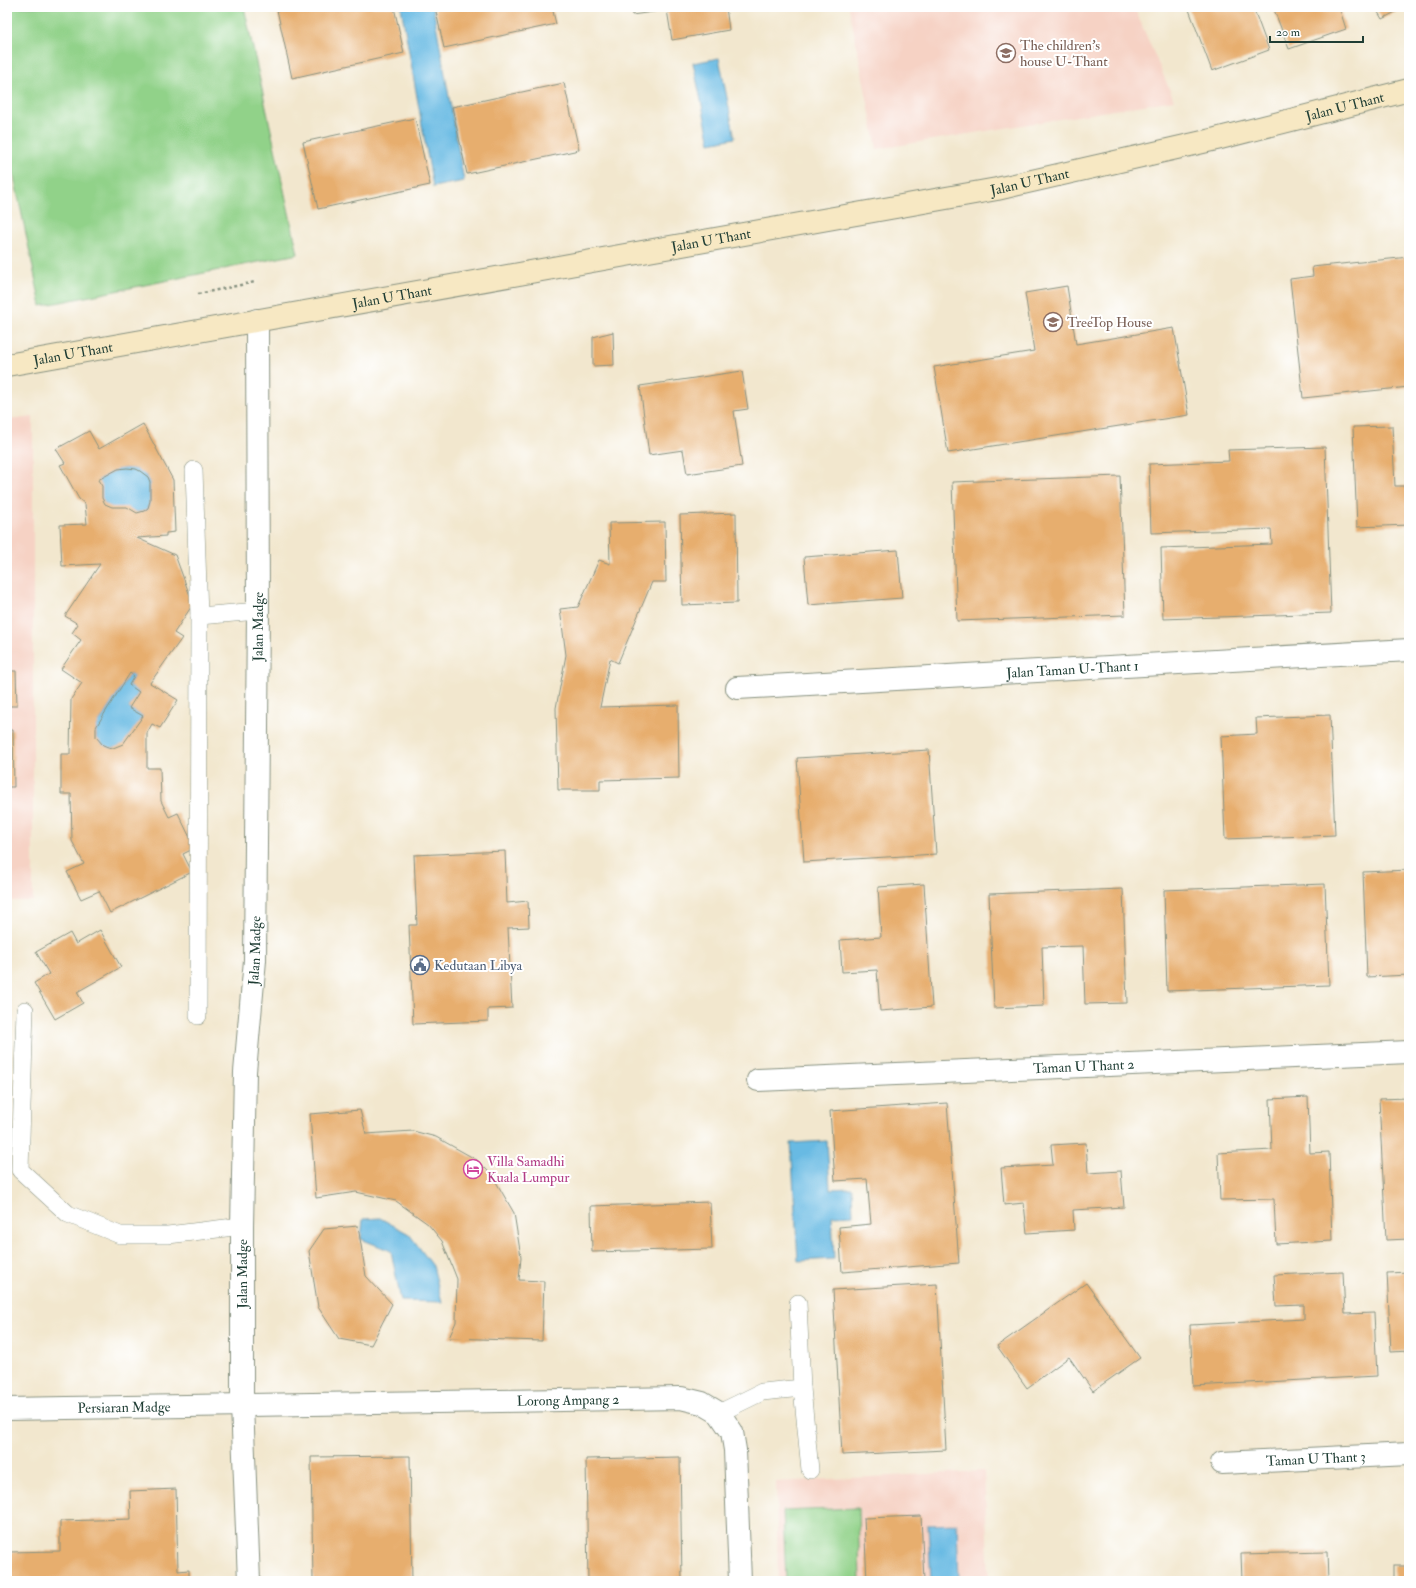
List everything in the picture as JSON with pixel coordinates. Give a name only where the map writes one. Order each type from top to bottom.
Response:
[{"type":"street","name":"Jalan U Thant","points":[[7,366],[257,320],[997,189],[1216,139],[1409,90]]},
{"type":"street","name":"Jalan Madge","points":[[249,1581],[242,1405],[242,1226],[245,1072],[255,960],[258,611],[257,320]]},
{"type":"street","name":"Jalan Taman U-Thant 1","points":[[736,688],[1409,650]]},
{"type":"street","name":"Taman U Thant 2","points":[[758,1080],[1409,1052]]},
{"type":"street","name":"Lorong Ampang 2","points":[[242,1405],[681,1398],[702,1403],[719,1413],[732,1432],[735,1450],[740,1581]]},
{"type":"street","name":"Persiaran Madge","points":[[7,1409],[242,1405]]},
{"type":"street","name":"Taman U Thant 3","points":[[1222,1464],[1409,1454]]},
{"type":"lane","points":[[194,470],[198,616],[198,1016]]},
{"type":"lane","points":[[198,616],[258,611]]},
{"type":"lane","points":[[25,1010],[20,1170],[68,1214],[120,1235],[168,1236],[242,1226]]},
{"type":"lane","points":[[798,1303],[802,1388],[810,1470]]},
{"type":"lane","points":[[719,1413],[762,1392],[802,1388]]},
{"type":"path","points":[[198,294],[255,282]]},
{"type":"shaded area","name":"The children's house U-Thant","points":[[849,7],[1134,7],[1174,100],[877,149]]},
{"type":"shaded area","points":[[33,417],[33,901],[7,901],[7,420]]},
{"type":"shaded area","points":[[984,1471],[989,1581],[778,1581],[776,1482]]},
{"type":"green space","points":[[7,7],[244,7],[298,254],[41,306],[7,143]]},
{"type":"green space","points":[[858,1508],[860,1581],[786,1581],[783,1511]]},
{"type":"water","points":[[401,7],[433,7],[464,181],[433,187]]},
{"type":"water","points":[[719,58],[735,138],[710,143],[693,63]]},
{"type":"water","points":[[127,468],[143,472],[148,479],[150,503],[146,510],[132,512],[113,508],[105,504],[102,499],[98,480],[118,469]]},
{"type":"water","points":[[130,673],[134,676],[129,685],[139,692],[129,708],[143,716],[123,744],[111,748],[104,746],[97,738],[96,727]]},
{"type":"water","points":[[827,1141],[830,1189],[852,1188],[853,1215],[832,1216],[834,1259],[798,1261],[791,1143]]},
{"type":"water","points":[[380,1218],[409,1234],[433,1266],[442,1302],[401,1301],[391,1251],[361,1239],[363,1219]]},
{"type":"water","points":[[957,1524],[959,1581],[931,1581],[928,1525]]},
{"type":"building","points":[[293,7],[394,7],[404,53],[292,78],[277,10]]},
{"type":"building","points":[[435,7],[552,7],[556,24],[444,48]]},
{"type":"building","points":[[630,7],[726,7],[729,30],[672,40],[667,10],[632,15]]},
{"type":"building","points":[[1188,7],[1253,7],[1269,50],[1212,71]]},
{"type":"building","points":[[1273,7],[1339,7],[1346,29],[1289,49]]},
{"type":"building","points":[[1375,7],[1405,7],[1382,19]]},
{"type":"building","points":[[564,83],[579,150],[467,174],[452,107]]},
{"type":"building","points":[[415,118],[430,185],[318,209],[303,142]]},
{"type":"building","points":[[1409,257],[1409,387],[1303,398],[1290,279],[1313,276],[1312,267]]},
{"type":"building","points":[[1067,286],[1076,344],[1174,328],[1189,415],[948,453],[934,367],[1034,351],[1025,293]]},
{"type":"building","points":[[613,332],[614,365],[593,366],[593,337]]},
{"type":"building","points":[[742,371],[748,409],[734,411],[742,466],[687,474],[683,450],[649,455],[640,386]]},
{"type":"building","points":[[143,424],[173,480],[175,532],[166,533],[166,536],[137,538],[175,555],[193,604],[174,633],[182,638],[150,683],[178,700],[160,728],[152,724],[147,733],[147,768],[160,768],[161,801],[169,817],[178,813],[195,848],[183,854],[192,872],[110,913],[99,891],[81,899],[67,872],[84,864],[72,841],[71,794],[61,794],[61,754],[70,754],[71,699],[82,683],[61,669],[81,640],[72,633],[78,624],[65,616],[100,564],[62,566],[60,525],[87,524],[85,504],[79,499],[60,465],[65,463],[56,449],[89,431],[99,449]],"holes":[[[127,468],[140,471],[148,477],[150,482],[150,501],[148,508],[144,511],[137,513],[127,507],[112,507],[105,504],[102,498],[102,486],[98,480],[118,469]],[[130,673],[134,676],[129,685],[139,692],[129,708],[143,716],[123,744],[113,748],[108,747],[103,745],[96,737],[96,727]]]},
{"type":"building","points":[[1392,426],[1395,486],[1409,486],[1409,525],[1357,527],[1353,427]]},
{"type":"building","points":[[1325,447],[1331,613],[1163,619],[1161,548],[1272,544],[1271,529],[1151,533],[1149,464],[1229,461],[1228,450]]},
{"type":"building","points":[[1120,476],[1125,615],[957,621],[952,482]]},
{"type":"building","points":[[736,513],[737,603],[682,605],[680,515]]},
{"type":"building","points":[[665,522],[666,582],[652,582],[618,663],[610,659],[600,707],[678,705],[679,778],[600,780],[600,790],[558,790],[556,708],[566,655],[560,609],[578,607],[599,560],[610,564],[609,523]]},
{"type":"building","points":[[898,550],[902,598],[808,605],[804,557]]},
{"type":"building","points":[[7,671],[16,671],[17,706],[7,706]]},
{"type":"building","points":[[1330,715],[1335,835],[1225,839],[1221,736],[1257,734],[1256,718]]},
{"type":"building","points":[[7,730],[13,730],[14,787],[7,787]]},
{"type":"building","points":[[929,750],[936,854],[804,862],[797,758]]},
{"type":"building","points":[[505,851],[507,903],[528,901],[529,927],[508,928],[512,1008],[488,1009],[488,1021],[413,1024],[409,925],[417,925],[414,855]]},
{"type":"building","points":[[1409,870],[1409,975],[1367,977],[1363,872]]},
{"type":"building","points":[[924,884],[932,1007],[880,1011],[877,970],[842,972],[840,940],[881,937],[878,887]]},
{"type":"building","points":[[1325,884],[1329,985],[1167,991],[1164,890]]},
{"type":"building","points":[[1123,889],[1127,1003],[1085,1004],[1083,946],[1042,947],[1044,1006],[994,1008],[989,894]]},
{"type":"building","points":[[100,930],[121,967],[77,992],[83,1003],[55,1019],[34,983],[49,974],[36,952],[70,933],[76,944]]},
{"type":"building","points":[[1308,1097],[1310,1153],[1329,1152],[1332,1241],[1276,1244],[1274,1199],[1220,1200],[1218,1153],[1272,1150],[1270,1099]]},
{"type":"building","points":[[1409,1098],[1409,1239],[1386,1240],[1379,1099]]},
{"type":"building","points":[[947,1103],[959,1263],[842,1272],[839,1227],[871,1224],[867,1179],[835,1181],[830,1111]]},
{"type":"building","points":[[360,1110],[366,1134],[413,1131],[436,1137],[477,1160],[492,1175],[514,1213],[521,1257],[519,1280],[544,1281],[542,1341],[449,1338],[456,1322],[457,1279],[442,1241],[428,1224],[396,1201],[356,1192],[316,1198],[310,1114]]},
{"type":"building","points":[[1086,1143],[1088,1173],[1121,1171],[1124,1207],[1073,1210],[1074,1230],[1027,1233],[1024,1203],[1004,1205],[1001,1168],[1053,1165],[1051,1145]]},
{"type":"building","points":[[710,1202],[712,1249],[592,1252],[591,1206]]},
{"type":"building","points":[[358,1226],[366,1276],[392,1304],[371,1345],[339,1339],[318,1307],[309,1251],[324,1229]]},
{"type":"building","points":[[1343,1272],[1345,1314],[1374,1313],[1377,1376],[1193,1386],[1190,1325],[1304,1319],[1304,1305],[1276,1306],[1274,1275]]},
{"type":"building","points":[[1409,1272],[1409,1351],[1391,1352],[1387,1273]]},
{"type":"building","points":[[1086,1283],[1140,1358],[1093,1391],[1069,1357],[1027,1388],[997,1346]]},
{"type":"building","points":[[937,1284],[946,1450],[842,1455],[833,1290]]},
{"type":"building","points":[[410,1456],[412,1581],[313,1581],[311,1457]]},
{"type":"building","points":[[680,1457],[682,1581],[588,1581],[586,1459]]},
{"type":"building","points":[[176,1489],[178,1571],[189,1570],[189,1581],[7,1581],[7,1552],[60,1551],[60,1521],[131,1519],[130,1491]]},
{"type":"building","points":[[921,1516],[924,1581],[867,1581],[864,1518]]},
{"type":"building","points":[[1327,1552],[1328,1581],[1242,1581],[1241,1554]]},
{"type":"building","points":[[1394,1565],[1409,1565],[1409,1581],[1394,1581]]},
{"type":"place","name":"The children's house U-Thant","points":[[1006,53]]},
{"type":"place","name":"TreeTop House","points":[[1053,322]]},
{"type":"place","name":"Kedutaan Libya","points":[[420,965]]},
{"type":"place","name":"Villa Samadhi Kuala Lumpur","points":[[473,1169]]}]
